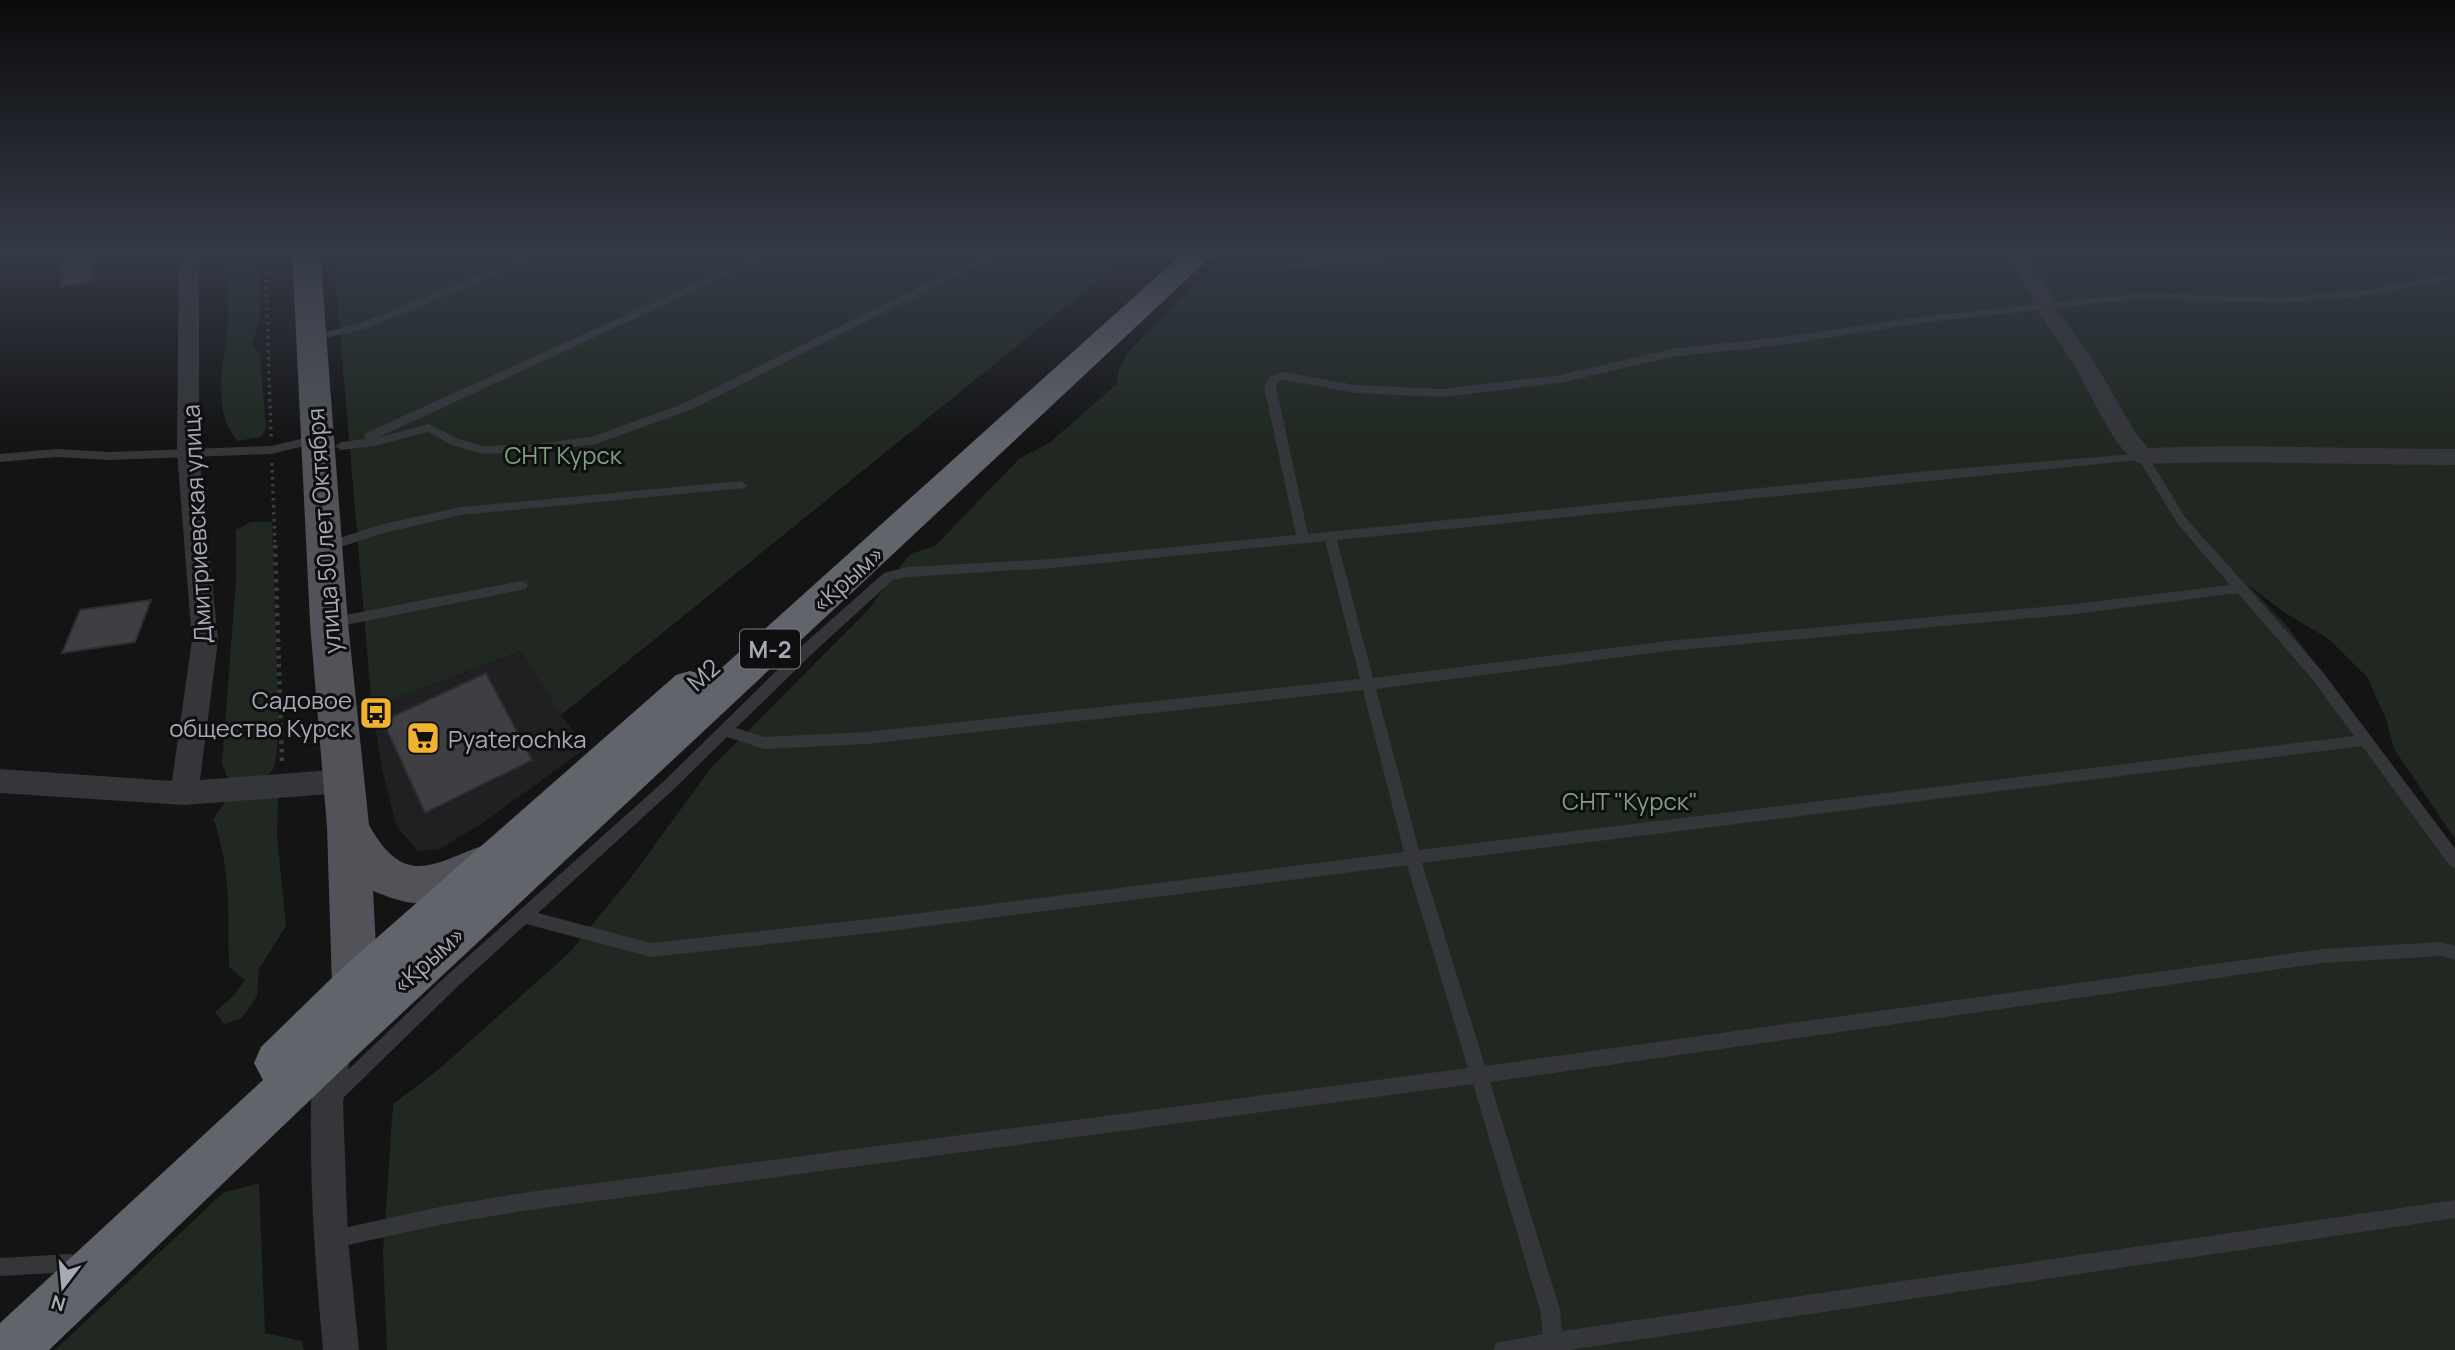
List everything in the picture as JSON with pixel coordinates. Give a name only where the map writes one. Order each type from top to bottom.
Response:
[{"type":"highway","name":"М2","points":[[0,1328],[181,1160],[355,986],[1109,315]]},
{"type":"highway","name":"«Крым»","points":[[10,1350],[336,1043],[1134,315]]},
{"type":"main road","name":"улица 50 лет Октября","points":[[310,315],[325,446],[324,547],[348,827],[355,986],[336,1043]]},
{"type":"main road","points":[[348,827],[376,871],[395,880],[419,884],[449,880],[480,868],[506,849]]},
{"type":"street","name":"Дмитриевская улица","points":[[184,793],[205,640],[188,452],[189,315]]},
{"type":"street","points":[[2051,315],[2087,368],[2126,436],[2142,456],[2218,453],[2329,457],[2455,457]]},
{"type":"street","points":[[0,781],[184,793],[344,781]]},
{"type":"street","name":"улица 50 лет Октября","points":[[336,1043],[327,1102],[331,1240],[341,1350]]},
{"type":"lane","points":[[311,338],[361,327],[391,315]]},
{"type":"lane","points":[[325,446],[454,399],[638,315]]},
{"type":"lane","points":[[0,458],[56,453],[110,456],[271,450],[374,442],[429,428],[455,442],[484,450],[536,448],[592,441],[686,407],[874,315]]},
{"type":"lane","points":[[1303,539],[1270,387],[1273,380],[1283,376],[1356,389],[1442,393],[1560,379],[1671,353],[1751,345],[1963,315]]},
{"type":"lane","points":[[327,1102],[449,984],[669,785],[723,730],[889,576],[907,572],[1033,564],[1329,537],[2142,456],[2181,520],[2317,675],[2455,861]]},
{"type":"lane","points":[[324,547],[383,529],[461,511],[741,485]]},
{"type":"lane","points":[[1329,537],[1413,858],[1550,1310],[1554,1345]]},
{"type":"lane","points":[[329,623],[521,586]]},
{"type":"lane","points":[[723,730],[764,743],[866,738],[1369,684],[1668,646],[2075,609],[2241,589]]},
{"type":"lane","points":[[526,917],[651,950],[889,924],[1210,881],[2364,740]]},
{"type":"lane","points":[[331,1240],[444,1215],[528,1201],[1479,1074],[2322,956],[2441,949],[2455,953]]},
{"type":"lane","points":[[1503,1350],[1554,1345],[2455,1209]]},
{"type":"lane","points":[[0,1267],[70,1263]]},
{"type":"path","points":[[267,315],[283,787]]},
{"type":"shaded area","points":[[522,651],[561,715],[586,748],[484,822],[440,849],[417,851],[396,825],[382,769],[372,708]]},
{"type":"green space","points":[[228,315],[260,315],[252,345],[260,356],[266,428],[261,437],[237,441],[223,412],[221,380]]},
{"type":"green space","name":"СНТ Курск","points":[[338,315],[1055,315],[561,715],[521,651],[372,708]]},
{"type":"green space","name":"СНТ \"Курск\"","points":[[1165,315],[2455,315],[2455,839],[2394,749],[2386,719],[2367,677],[2330,640],[2284,612],[2249,586],[2287,626],[2455,848],[2455,1350],[387,1350],[383,1254],[393,1104],[438,1070],[570,952],[636,871],[710,769],[868,610],[910,554],[935,546],[1020,458],[1049,443],[1117,384],[1118,372],[1126,355]]},
{"type":"green space","points":[[251,522],[272,522],[279,730],[275,766],[265,780],[230,783],[222,764],[236,580],[236,530]]},
{"type":"green space","points":[[278,796],[277,836],[286,926],[259,969],[257,996],[242,1018],[224,1024],[215,1012],[234,995],[245,980],[229,967],[226,873],[213,819],[226,801]]},
{"type":"green space","points":[[259,1183],[265,1333],[302,1341],[304,1350],[55,1350],[223,1193]]},
{"type":"building","points":[[151,600],[135,642],[62,653],[80,610]]},
{"type":"building","points":[[486,673],[532,760],[425,813],[383,721]]},
{"type":"place","name":"Садовое общество Курск","points":[[376,713]]},
{"type":"place","name":"Pyaterochka","points":[[423,738]]}]
